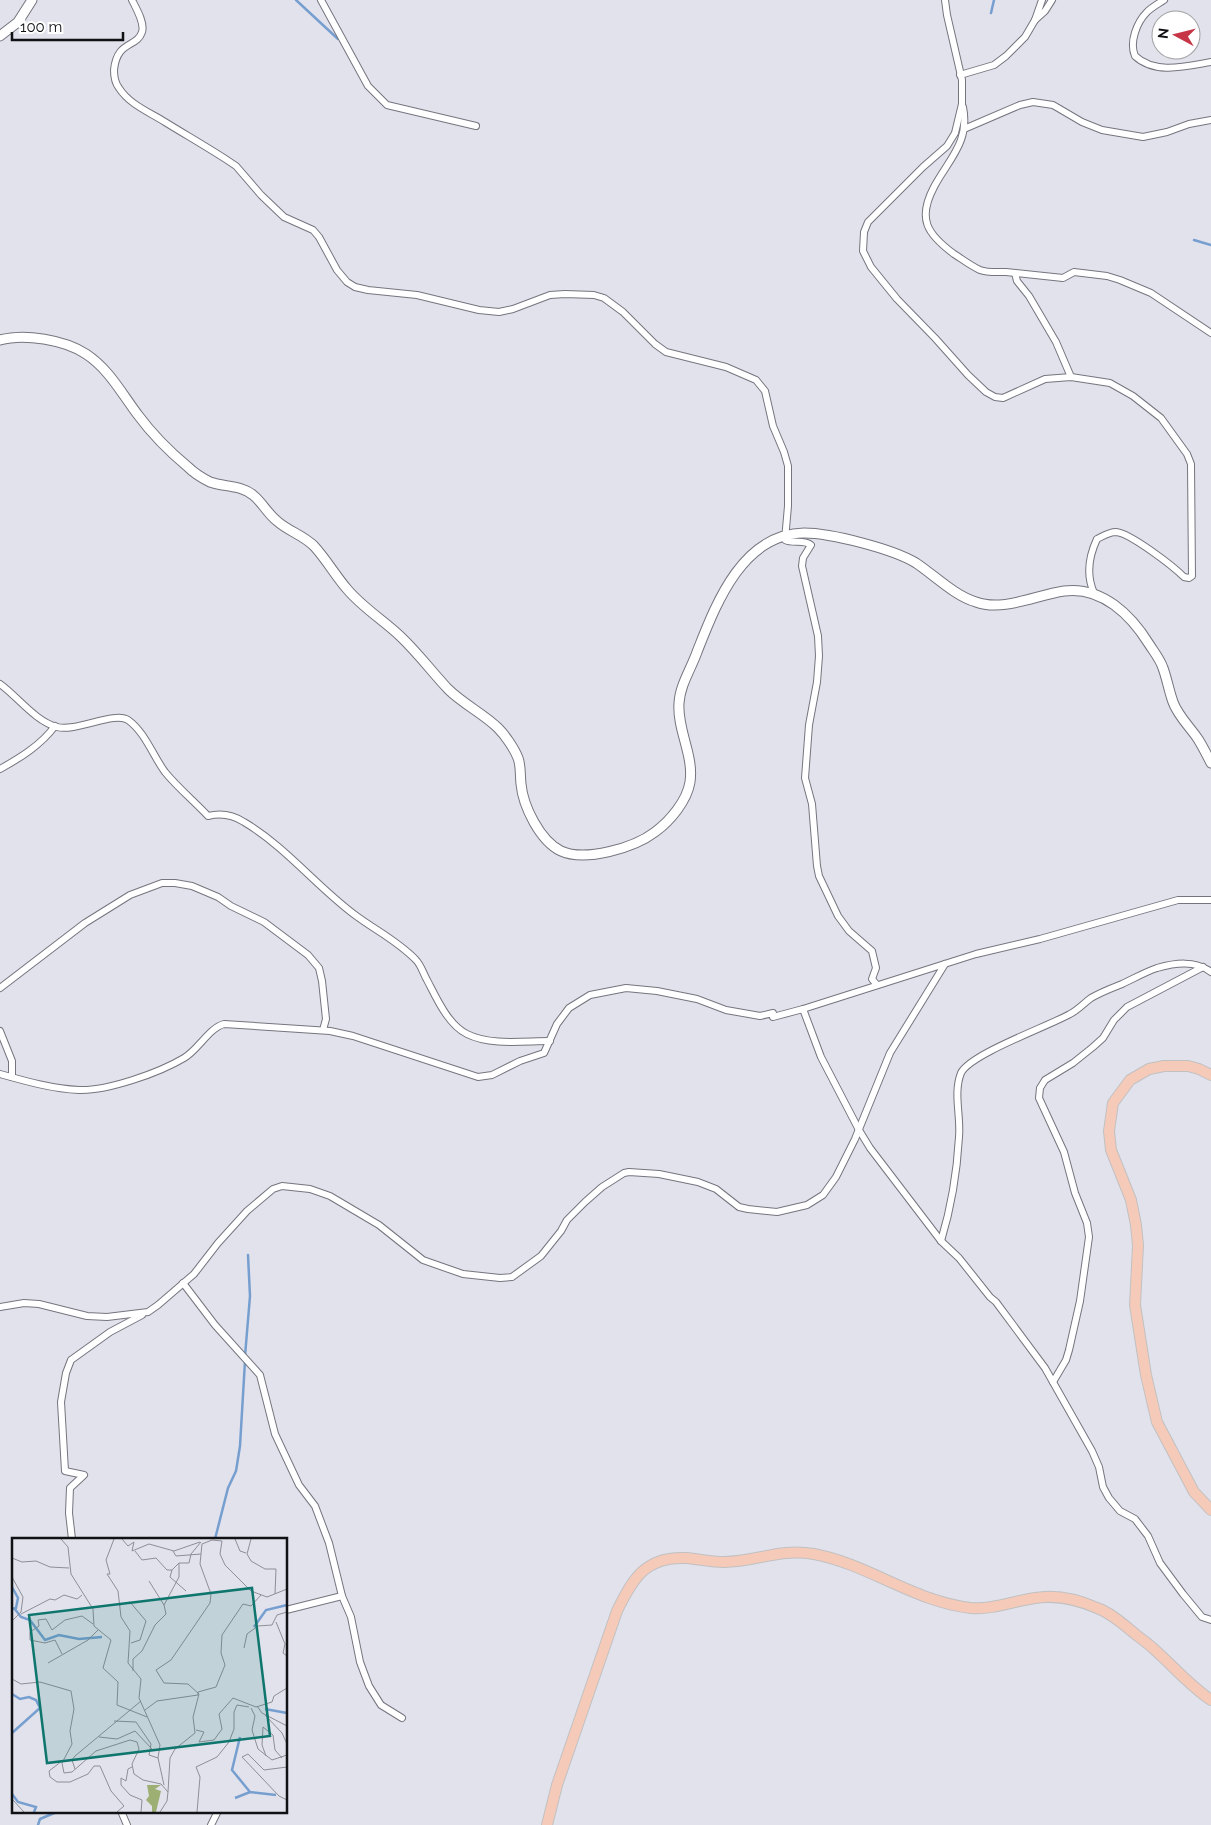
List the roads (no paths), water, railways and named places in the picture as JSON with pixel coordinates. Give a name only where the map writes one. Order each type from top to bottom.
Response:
[{"type":"main road","points":[[0,36],[18,22],[32,0]]},
{"type":"main road","points":[[0,340],[18,336],[40,338],[75,348],[87,354],[106,370],[143,421],[189,468],[211,482],[243,489],[251,493],[278,522],[311,544],[350,592],[414,649],[447,688],[498,727],[519,762],[524,799],[534,822],[555,848],[574,855],[606,852],[642,840],[663,825],[680,805],[689,788],[691,772],[680,724],[679,705],[681,691],[712,613],[731,581],[742,566],[758,550],[784,536],[804,533],[850,540],[896,555],[917,564],[964,597],[979,604],[1008,603],[1063,591],[1094,593],[1127,614],[1143,633],[1164,670],[1173,704],[1211,762]]},
{"type":"main road","points":[[1211,1075],[1188,1066],[1164,1066],[1149,1069],[1130,1080],[1112,1103],[1109,1131],[1111,1150],[1131,1200],[1136,1225],[1138,1245],[1135,1305],[1146,1375],[1157,1422],[1194,1492],[1211,1510]]},
{"type":"main road","points":[[546,1825],[557,1785],[617,1610],[629,1586],[645,1568],[671,1558],[735,1562],[782,1552],[803,1553],[841,1561],[926,1597],[971,1608],[990,1607],[1045,1597],[1082,1602],[1100,1609],[1119,1620],[1154,1648],[1194,1689],[1211,1700]]},
{"type":"street","points":[[132,0],[142,23],[143,31],[139,37],[120,51],[115,60],[114,74],[118,88],[133,103],[232,163],[284,217],[313,230],[319,237],[337,270],[347,282],[355,287],[417,295],[479,310],[499,312],[513,309],[550,295],[594,295],[607,300],[623,312],[655,344],[666,352],[726,367],[756,380],[765,391],[773,426],[788,466],[788,506],[785,540],[790,542],[807,542],[811,545],[803,558],[802,566],[818,636],[819,660],[809,725],[805,778],[812,804],[819,876],[834,910],[843,924],[872,951],[876,968],[872,979],[877,985]]},
{"type":"street","points":[[321,0],[328,9],[368,86],[386,105],[476,126]]},
{"type":"street","points":[[945,0],[960,75],[964,130],[955,155],[938,180],[930,197],[926,215],[931,234],[973,266],[986,271],[1063,278],[1074,272],[1107,276],[1151,293],[1211,333]]},
{"type":"street","points":[[960,75],[991,66],[1002,60],[1021,42],[1035,20],[1042,0]]},
{"type":"street","points":[[1035,20],[1045,11],[1052,0]]},
{"type":"street","points":[[1164,0],[1145,14],[1138,25],[1133,41],[1135,56],[1153,65],[1170,68],[1211,62]]},
{"type":"street","points":[[964,130],[1020,105],[1033,102],[1053,105],[1082,122],[1102,130],[1143,137],[1167,132],[1195,122],[1211,120]]},
{"type":"street","points":[[962,104],[955,133],[948,146],[923,167],[868,222],[864,236],[864,256],[897,299],[968,376],[986,392],[995,397],[1003,398],[1045,379],[1071,377],[1110,383],[1137,399],[1161,418],[1187,454],[1191,464],[1192,576],[1189,578],[1184,577],[1153,552],[1128,536],[1113,532],[1097,539],[1092,553],[1089,582],[1094,593]]},
{"type":"street","points":[[1015,274],[1017,281],[1029,296],[1056,342],[1071,377]]},
{"type":"street","points":[[0,684],[34,713],[55,726],[72,727],[119,717],[127,719],[140,732],[170,777],[208,816],[220,813],[243,821],[277,846],[355,916],[401,945],[418,962],[442,1006],[458,1028],[466,1034],[485,1039],[510,1042],[550,1041]]},
{"type":"street","points":[[0,769],[24,755],[49,734],[55,726]]},
{"type":"street","points":[[0,988],[85,923],[130,894],[162,883],[176,883],[192,886],[218,897],[231,906],[264,922],[308,955],[319,968],[322,981],[326,1019],[323,1030]]},
{"type":"street","points":[[0,1074],[64,1088],[79,1090],[102,1088],[129,1081],[175,1063],[198,1048],[216,1027],[222,1024],[323,1030],[353,1036],[478,1077],[492,1075],[520,1061],[544,1053],[560,1020],[572,1006],[590,995],[626,988],[657,991],[697,1000],[726,1010],[760,1016],[773,1014],[773,1017],[976,954],[1040,939],[1178,900],[1211,900]]},
{"type":"street","points":[[72,1538],[69,1513],[70,1488],[84,1475],[65,1471],[61,1402],[66,1373],[71,1360],[110,1332],[148,1312],[194,1274],[218,1243],[247,1211],[268,1192],[278,1187],[310,1189],[330,1196],[379,1225],[423,1260],[463,1274],[500,1278],[512,1277],[541,1256],[561,1231],[567,1220],[596,1192],[624,1173],[641,1172],[682,1178],[716,1189],[739,1207],[777,1212],[807,1205],[823,1195],[836,1177],[859,1130],[890,1053],[944,964]]},
{"type":"street","points":[[941,1241],[949,1214],[957,1164],[960,1136],[958,1092],[964,1069],[995,1048],[1070,1014],[1092,997],[1148,971],[1183,964],[1203,967],[1211,972]]},
{"type":"street","points":[[1053,1382],[1066,1360],[1069,1350],[1080,1300],[1089,1238],[1087,1223],[1075,1193],[1064,1152],[1039,1098],[1040,1088],[1045,1080],[1073,1063],[1103,1038],[1114,1020],[1127,1007],[1203,967]]},
{"type":"street","points":[[803,1009],[821,1057],[859,1130],[941,1241],[959,1258],[996,1302],[1037,1357],[1096,1459],[1108,1498],[1120,1511],[1135,1519],[1148,1536],[1160,1563],[1183,1594],[1202,1617],[1211,1620]]},
{"type":"street","points":[[0,1030],[12,1061],[12,1077]]},
{"type":"street","points":[[183,1283],[215,1325],[260,1374],[275,1434],[300,1485],[315,1506],[329,1543],[342,1596],[351,1617],[360,1662],[369,1686],[381,1705],[402,1718]]},
{"type":"street","points":[[0,1308],[24,1303],[39,1304],[94,1316],[108,1317],[148,1312]]},
{"type":"street","points":[[288,1610],[342,1596]]},
{"type":"street","points":[[121,1812],[127,1825]]},
{"type":"street","points":[[211,1825],[218,1812]]},
{"type":"waterway","points":[[296,0],[338,39]]},
{"type":"waterway","points":[[991,13],[994,0]]},
{"type":"waterway","points":[[1194,240],[1211,245]]},
{"type":"waterway","points":[[245,1356],[250,1296],[248,1255]]},
{"type":"waterway","points":[[215,1538],[228,1488],[236,1471],[240,1446],[245,1361]]},
{"type":"waterway","points":[[38,1825],[40,1819],[57,1812]]}]
